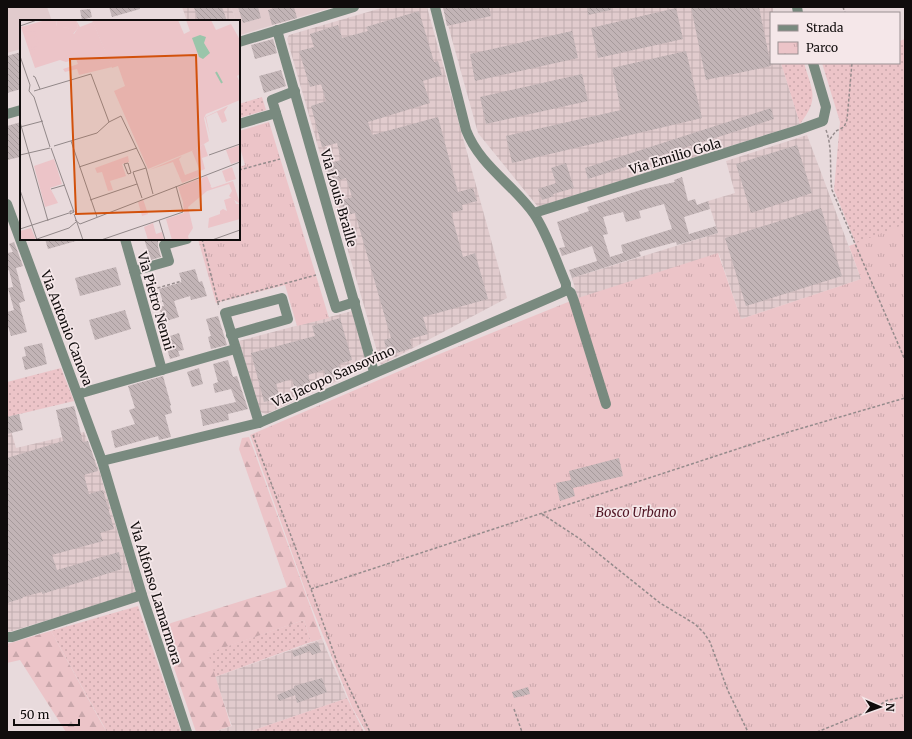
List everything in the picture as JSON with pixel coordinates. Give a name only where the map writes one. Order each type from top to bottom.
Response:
[{"type":"street","points":[[240,42],[354,7]]},
{"type":"street","points":[[434,7],[466,130],[472,144],[480,157],[534,213],[566,284],[566,289],[574,301],[606,404]]},
{"type":"street","name":"Via Louis Braille","points":[[278,30],[374,372]]},
{"type":"street","points":[[813,64],[826,107],[822,121]]},
{"type":"street","points":[[295,91],[272,100],[336,308],[355,302]]},
{"type":"street","points":[[7,114],[20,110]]},
{"type":"street","points":[[240,124],[276,113]]},
{"type":"street","name":"Via Emilio Gola","points":[[534,213],[798,130],[822,121]]},
{"type":"street","name":"Via Antonio Canova","points":[[7,204],[20,239]]},
{"type":"street","name":"Via Antonio Canova","points":[[20,240],[102,461]]},
{"type":"street","name":"Via Pietro Nenni","points":[[125,240],[162,370]]},
{"type":"street","points":[[134,271],[169,261],[164,245],[183,240]]},
{"type":"street","name":"Via Jacopo Sansovino","points":[[102,461],[254,425],[374,372],[563,292],[566,289]]},
{"type":"street","points":[[231,335],[288,319],[282,298],[225,313],[254,425]]},
{"type":"street","points":[[78,394],[235,349]]},
{"type":"street","name":"Via Alfonso Lamarmora","points":[[102,461],[142,595],[187,732]]},
{"type":"street","points":[[7,637],[12,637],[142,595]]},
{"type":"path","points":[[830,140],[836,131],[844,126],[847,120],[852,64]]},
{"type":"path","points":[[822,121],[830,140],[830,174],[832,190],[905,360]]},
{"type":"path","points":[[240,170],[290,156]]},
{"type":"path","points":[[202,240],[220,309]]},
{"type":"path","points":[[218,302],[325,272]]},
{"type":"path","points":[[162,301],[156,303],[152,294],[149,294],[154,290],[182,281]]},
{"type":"path","points":[[311,589],[792,431],[905,398]]},
{"type":"path","points":[[254,425],[337,662],[370,732]]},
{"type":"path","points":[[542,514],[580,539],[660,603],[695,624],[704,633],[710,642],[728,691],[748,732]]},
{"type":"path","points":[[817,732],[869,711],[888,700],[905,697]]},
{"type":"path","points":[[514,709],[522,732]]},
{"type":"shaded area","points":[[7,7],[47,7],[52,20],[20,20],[20,49],[7,53]]},
{"type":"shaded area","points":[[182,7],[231,7],[236,20],[187,20]]},
{"type":"shaded area","points":[[231,7],[333,7],[240,35],[240,20],[236,20]]},
{"type":"shaded area","points":[[385,7],[427,7],[507,298],[381,365],[287,39],[289,35]]},
{"type":"shaded area","points":[[443,7],[773,7],[773,12],[770,12],[770,64],[781,64],[800,124],[538,207],[478,133]]},
{"type":"shaded area","points":[[807,135],[861,279],[741,319],[719,254],[578,299],[572,278],[718,233],[708,201],[735,193],[726,161]]},
{"type":"shaded area","points":[[352,311],[368,367],[266,414],[260,412],[239,341]]},
{"type":"shaded area","points":[[7,417],[16,448],[84,432],[99,470],[136,593],[9,632],[7,630]]},
{"type":"shaded area","points":[[322,639],[347,698],[248,732],[213,732],[232,726],[215,677]]},
{"type":"green space","points":[[905,39],[905,225],[856,244],[834,190],[840,122],[822,64],[900,64],[900,41]]},
{"type":"green space","points":[[781,64],[804,64],[810,81],[812,88],[812,101],[800,124]]},
{"type":"green space","points":[[262,97],[266,110],[240,118],[240,104]]},
{"type":"green space","points":[[269,122],[329,318],[297,326],[285,285],[216,303],[198,240],[240,240],[240,167],[245,165],[240,148],[240,131]]},
{"type":"green space","name":"Bosco Urbano","points":[[905,224],[905,732],[366,732],[352,707],[308,598],[250,435],[437,355],[578,298],[718,253],[741,319],[861,279],[849,246]]},
{"type":"green space","points":[[61,368],[74,401],[7,417],[7,382]]},
{"type":"green space","points":[[249,437],[322,639],[311,642],[304,620],[208,653],[231,726],[213,732],[196,732],[161,630],[171,623],[287,587],[239,449],[242,438]]},
{"type":"green space","points":[[138,606],[181,732],[107,732],[51,631]]},
{"type":"green space","points":[[304,620],[311,642],[215,677],[207,653]]},
{"type":"green space","points":[[51,631],[107,732],[66,732],[20,660],[7,663],[7,644]]},
{"type":"green space","points":[[347,698],[364,732],[248,732]]},
{"type":"building","points":[[109,7],[140,7],[140,9],[112,17]]},
{"type":"building","points":[[194,7],[222,7],[227,20],[198,20]]},
{"type":"building","points":[[238,7],[258,7],[261,18],[243,23]]},
{"type":"building","points":[[277,7],[294,7],[297,18],[272,25],[268,10]]},
{"type":"building","points":[[443,7],[489,7],[491,16],[447,26]]},
{"type":"building","points":[[587,7],[611,7],[611,10],[588,15]]},
{"type":"building","points":[[691,7],[759,7],[771,66],[706,80]]},
{"type":"building","points":[[676,8],[683,39],[598,58],[591,28]]},
{"type":"building","points":[[90,9],[92,17],[82,20],[80,10]]},
{"type":"building","points":[[419,11],[434,62],[438,61],[442,75],[423,81],[430,103],[368,122],[372,135],[438,117],[458,192],[473,188],[477,201],[462,205],[463,210],[451,213],[463,257],[475,253],[488,299],[423,317],[428,334],[410,339],[412,348],[388,356],[384,340],[391,338],[355,213],[344,216],[339,201],[352,197],[346,178],[331,183],[326,164],[341,160],[337,143],[322,147],[311,106],[326,101],[321,84],[310,87],[299,51],[314,47],[310,34],[338,25],[342,38],[368,31],[366,27]]},
{"type":"building","points":[[572,31],[578,58],[475,81],[470,54]]},
{"type":"building","points":[[273,39],[277,53],[255,59],[251,45]]},
{"type":"building","points":[[686,51],[702,118],[512,163],[506,136],[621,110],[612,68]]},
{"type":"building","points":[[20,52],[20,89],[7,93],[7,56]]},
{"type":"building","points":[[281,70],[286,86],[264,93],[259,76]]},
{"type":"building","points":[[582,74],[588,101],[486,124],[480,97]]},
{"type":"building","points":[[771,108],[774,119],[588,179],[585,168]]},
{"type":"building","points":[[20,122],[20,157],[7,160],[7,126]]},
{"type":"building","points":[[797,145],[812,193],[751,213],[736,164]]},
{"type":"building","points":[[566,163],[574,188],[553,194],[554,196],[542,200],[538,189],[556,183],[551,168]]},
{"type":"building","points":[[682,177],[688,201],[695,199],[697,205],[708,201],[710,209],[684,217],[689,234],[716,226],[718,233],[677,245],[676,242],[639,252],[641,256],[572,278],[569,270],[597,261],[592,246],[562,256],[559,248],[565,247],[557,222],[589,211],[587,207],[644,189],[675,182],[674,180]],"holes":[[[664,204],[672,229],[621,245],[623,253],[610,257],[603,235],[608,234],[603,217],[623,212],[626,222],[641,218],[639,211]]]},
{"type":"building","points":[[821,208],[842,276],[746,306],[725,238]]},
{"type":"building","points":[[45,240],[76,241],[48,249]]},
{"type":"building","points":[[144,240],[158,240],[158,247],[161,257],[151,260]]},
{"type":"building","points":[[14,242],[23,266],[16,268],[25,301],[19,303],[27,332],[11,336],[7,323],[7,312],[14,310],[8,288],[13,287],[9,270],[7,271],[7,253],[13,252],[9,244]]},
{"type":"building","points":[[116,267],[121,285],[80,296],[75,278]]},
{"type":"building","points":[[195,269],[199,282],[202,281],[207,296],[191,300],[190,296],[174,301],[179,317],[163,322],[159,307],[164,306],[159,289],[182,282],[179,273]]},
{"type":"building","points":[[125,310],[131,329],[95,340],[89,320]]},
{"type":"building","points":[[218,316],[227,345],[211,349],[208,337],[211,336],[206,319]]},
{"type":"building","points":[[340,318],[352,360],[339,364],[343,377],[327,381],[324,370],[308,375],[312,389],[296,393],[292,379],[276,384],[280,398],[264,402],[251,353],[315,336],[312,326]]},
{"type":"building","points":[[179,333],[184,350],[178,351],[180,356],[170,359],[165,341],[168,340],[167,337]]},
{"type":"building","points":[[42,343],[47,364],[25,370],[22,357],[26,356],[24,347]]},
{"type":"building","points":[[228,360],[233,377],[237,376],[248,409],[228,414],[229,420],[203,426],[200,410],[236,402],[231,389],[215,393],[213,384],[218,382],[213,364]]},
{"type":"building","points":[[199,368],[203,384],[192,387],[187,372]]},
{"type":"building","points":[[163,376],[171,405],[172,413],[165,415],[171,437],[159,440],[158,436],[115,448],[111,431],[135,424],[129,410],[135,408],[128,386]]},
{"type":"building","points":[[74,406],[83,442],[88,441],[98,471],[84,475],[89,494],[103,490],[114,529],[100,533],[103,541],[52,555],[57,570],[119,552],[122,569],[42,594],[42,592],[7,603],[7,458],[63,441],[56,410]]},
{"type":"building","points":[[19,414],[23,430],[7,434],[7,417]]},
{"type":"building","points":[[619,458],[623,476],[573,488],[575,496],[560,501],[556,483],[571,480],[569,471]]},
{"type":"building","points":[[318,642],[321,652],[312,655],[310,651],[294,657],[292,651]]},
{"type":"building","points":[[322,678],[327,692],[297,703],[295,695],[279,701],[277,695],[294,688],[294,686]]},
{"type":"building","points":[[528,687],[530,694],[514,698],[512,692]]}]
